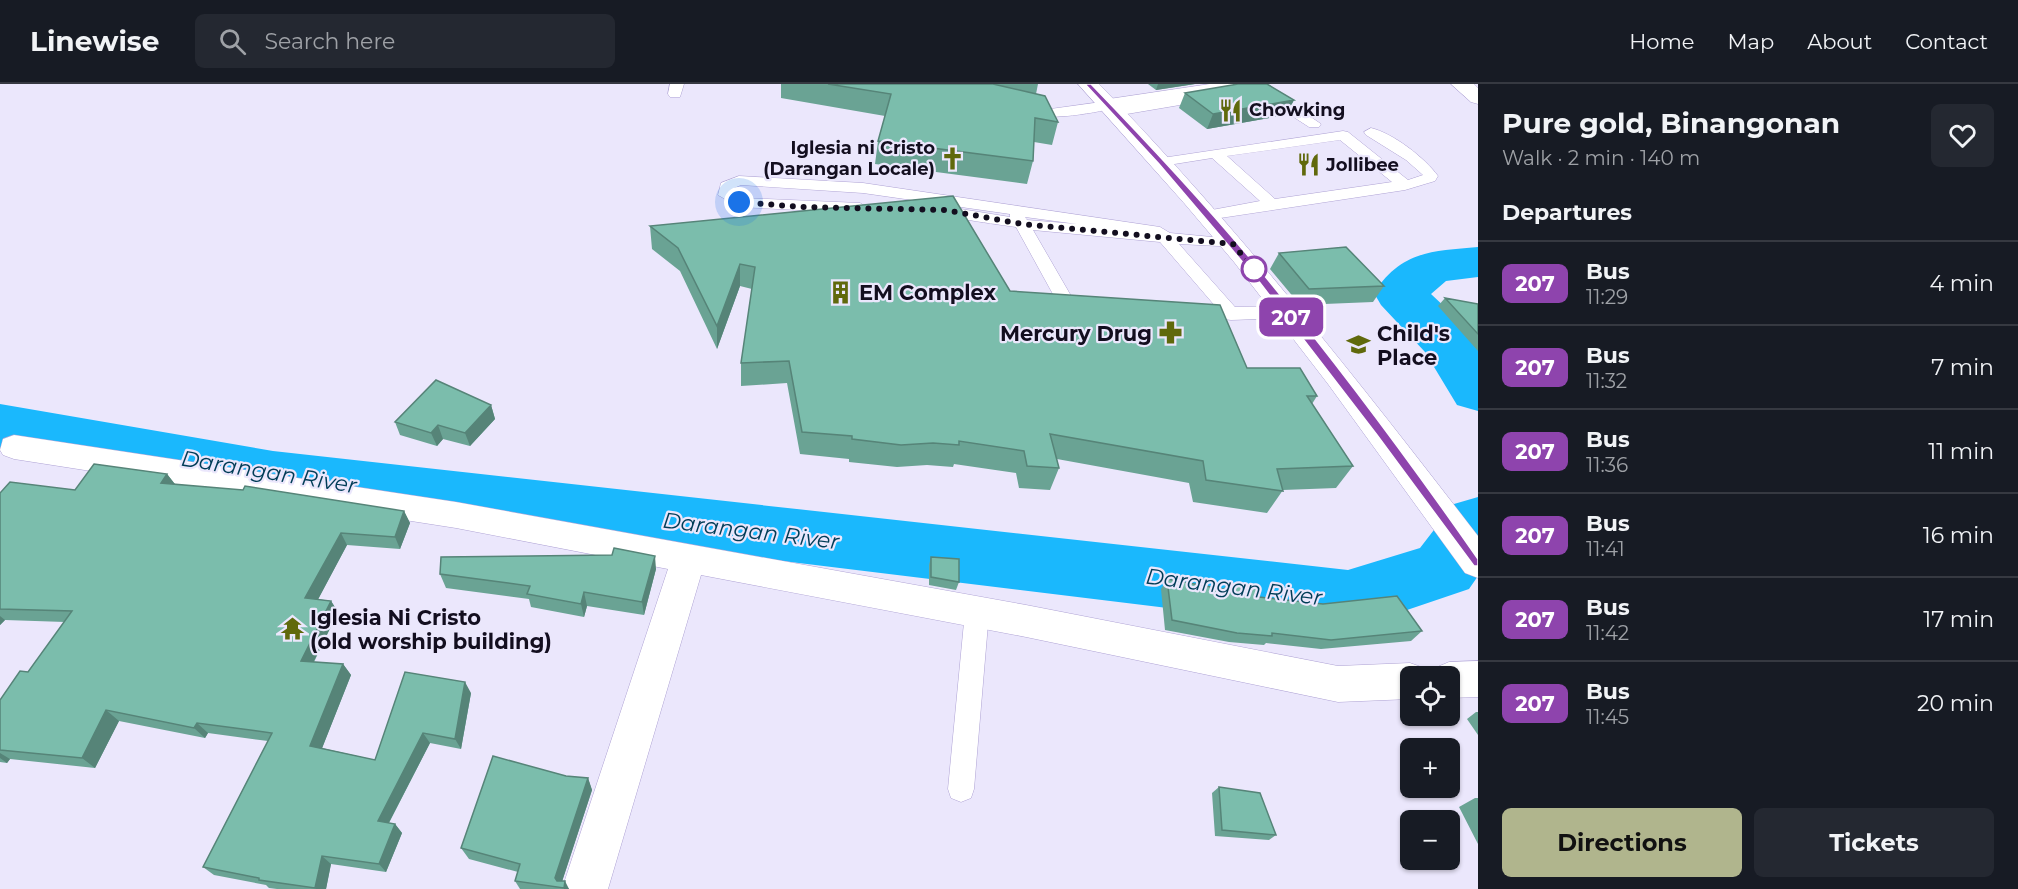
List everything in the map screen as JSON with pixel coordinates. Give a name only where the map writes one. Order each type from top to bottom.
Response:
[{"type":"street","points":[[1088,84],[1162,162],[1233,244],[1381,432],[1478,563]]},
{"type":"street","points":[[1112,108],[1252,84]]},
{"type":"street","points":[[1461,84],[1478,98]]},
{"type":"street","points":[[14,447],[456,515],[977,612],[1338,684],[1400,681]]},
{"type":"street","points":[[585,889],[689,558]]},
{"type":"street","points":[[1460,680],[1478,679]]},
{"type":"lane","points":[[1013,106],[1050,113],[1112,108],[1257,89],[1314,124]]},
{"type":"lane","points":[[1207,214],[1406,185],[1430,178],[1431,176],[1415,160],[1371,132]]},
{"type":"lane","points":[[1162,162],[1343,135],[1406,185]]},
{"type":"lane","points":[[1215,153],[1272,204]]},
{"type":"lane","points":[[872,209],[739,202],[726,195],[726,186],[739,180],[863,188],[1018,217],[1166,238],[1233,244]]},
{"type":"lane","points":[[906,210],[945,210],[1018,217]]},
{"type":"lane","points":[[1018,217],[1069,307],[1104,308]]},
{"type":"lane","points":[[1166,238],[1231,314]]},
{"type":"lane","points":[[1196,312],[1231,314],[1288,312]]},
{"type":"lane","points":[[961,789],[977,612]]},
{"type":"building","points":[[828,84],[993,84],[1045,96],[1058,122],[1035,118],[1033,161],[878,141],[891,94]]},
{"type":"building","points":[[1238,84],[1267,84],[1294,100],[1213,114],[1185,93]]},
{"type":"building","points":[[953,196],[1010,291],[1220,305],[1247,368],[1300,368],[1317,396],[1307,396],[1353,466],[1277,469],[1283,491],[1206,480],[1203,461],[1050,434],[1059,468],[1027,466],[1024,451],[959,441],[959,445],[933,443],[901,445],[852,439],[852,436],[802,432],[789,361],[741,363],[755,267],[740,264],[717,326],[678,248],[650,226]]},
{"type":"building","points":[[1346,247],[1384,286],[1309,289],[1279,253]]},
{"type":"building","points":[[1445,298],[1478,304],[1478,334]]},
{"type":"building","points":[[436,380],[491,405],[465,433],[438,425],[431,433],[395,422]]},
{"type":"building","points":[[94,464],[167,474],[161,483],[243,490],[245,486],[404,511],[395,537],[341,533],[305,598],[331,601],[301,661],[343,664],[310,746],[375,760],[405,672],[465,682],[455,739],[423,733],[378,821],[395,824],[379,864],[322,856],[315,888],[259,880],[259,878],[203,867],[272,733],[197,723],[194,728],[106,710],[82,758],[0,750],[0,700],[20,671],[28,672],[72,611],[0,609],[0,493],[10,482],[75,490]]},
{"type":"building","points":[[614,548],[655,556],[642,602],[584,592],[581,604],[527,594],[530,586],[440,574],[441,557],[612,555]]},
{"type":"building","points":[[931,557],[959,559],[959,582],[931,577]]},
{"type":"building","points":[[1167,579],[1228,590],[1227,585],[1256,587],[1259,597],[1323,604],[1397,596],[1422,631],[1331,640],[1272,633],[1272,636],[1237,633],[1172,620]]},
{"type":"building","points":[[493,756],[566,776],[588,778],[555,878],[557,881],[565,881],[564,888],[515,881],[520,864],[461,848]]},
{"type":"building","points":[[1219,787],[1260,793],[1276,835],[1222,830]]},
{"type":"waterway","name":"Darangan River","points":[[1478,262],[1431,267],[1400,293],[1446,340],[1478,391]]},
{"type":"waterway","name":"Darangan River","points":[[0,426],[273,475],[1348,600],[1444,569],[1478,523]]},
{"type":"bus line","name":"207","points":[[1088,84],[1162,162],[1260,277],[1381,432],[1478,563]]},
{"type":"place","name":"Chowking","points":[[1231,110]]},
{"type":"place","name":"Iglesia ni Cristo (Darangan Locale)","points":[[953,158]]},
{"type":"place","name":"Jollibee","points":[[1308,165]]},
{"type":"place","name":"EM Complex","points":[[841,292]]},
{"type":"place","name":"Mercury Drug","points":[[1170,333]]},
{"type":"place","name":"Child's Place","points":[[1359,345]]},
{"type":"place","name":"Iglesia Ni Cristo (old worship building)","points":[[292,629]]},
{"type":"route","points":[[739,202],[801,207],[945,210],[1022,224],[1233,244],[1260,277],[1254,269]]}]
